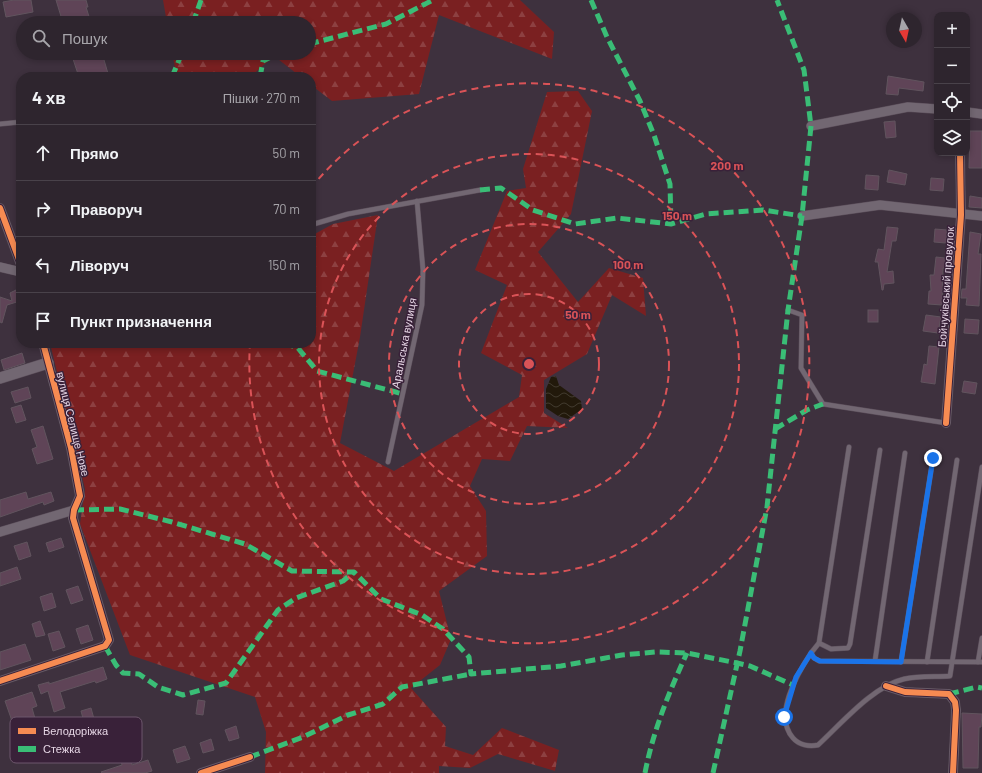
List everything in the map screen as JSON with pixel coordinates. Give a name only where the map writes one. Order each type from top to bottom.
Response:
[{"type":"street","points":[[811,126],[908,107],[934,109]]},
{"type":"street","points":[[970,112],[982,114]]},
{"type":"street","name":"Бойчуківський провулок","points":[[946,423],[962,215],[960,156]]},
{"type":"street","points":[[802,216],[880,205],[982,216]]},
{"type":"street","points":[[0,208],[16,251]]},
{"type":"street","points":[[0,267],[16,271]]},
{"type":"street","name":"вулиця Селище Нове","points":[[0,681],[105,646],[109,640],[73,518],[74,510],[80,496],[71,448],[44,348]]},
{"type":"street","points":[[0,378],[48,363]]},
{"type":"street","points":[[0,532],[74,510]]},
{"type":"street","points":[[886,686],[905,692],[949,694],[953,697],[956,710],[953,773]]},
{"type":"street","points":[[201,773],[250,757]]},
{"type":"lane","points":[[0,124],[16,122]]},
{"type":"lane","points":[[316,223],[348,214],[480,190]]},
{"type":"lane","name":"Аральська вулиця","points":[[388,462],[422,306],[423,270],[417,201]]},
{"type":"lane","points":[[788,310],[802,315],[801,368],[823,404],[946,423]]},
{"type":"lane","points":[[849,447],[819,643],[796,677],[784,717],[787,731],[800,744],[812,746],[818,745],[863,703],[886,686],[904,679],[950,676],[982,467]]},
{"type":"lane","points":[[819,643],[831,648],[848,648],[850,644],[880,450]]},
{"type":"lane","points":[[875,661],[905,453]]},
{"type":"lane","points":[[901,662],[933,458]]},
{"type":"lane","points":[[927,662],[957,460]]},
{"type":"lane","points":[[811,653],[814,658],[820,661],[980,662],[982,638]]},
{"type":"green space","points":[[163,0],[520,0],[554,32],[552,59],[439,15],[419,94],[332,101],[316,89],[316,72],[295,72],[279,60],[316,60],[316,16],[166,16]]},
{"type":"green space","points":[[173,60],[269,60],[256,72],[176,72]]},
{"type":"green space","points":[[578,91],[592,111],[571,214],[538,252],[578,302],[609,268],[643,278],[646,316],[612,295],[587,354],[544,380],[544,413],[568,428],[527,426],[510,461],[482,459],[470,486],[486,511],[487,556],[439,591],[451,639],[440,665],[411,688],[446,727],[445,746],[473,755],[502,728],[559,750],[555,771],[498,754],[470,768],[439,766],[439,773],[265,773],[266,732],[255,697],[130,655],[80,524],[85,489],[51,348],[316,348],[316,233],[333,224],[378,215],[360,337],[340,443],[394,471],[519,397],[522,375],[481,353],[507,285],[475,270],[507,191],[526,188],[523,169],[547,92]]},
{"type":"water","points":[[556,376],[559,385],[581,401],[582,409],[568,419],[558,416],[546,408],[546,389],[551,377]]},
{"type":"building","points":[[14,0],[31,0],[33,12],[6,17],[3,2]]},
{"type":"building","points":[[56,0],[86,0],[88,7],[86,7],[89,16],[61,16]]},
{"type":"building","points":[[73,60],[104,60],[108,72],[77,72]]},
{"type":"building","points":[[888,76],[924,82],[923,91],[899,88],[898,95],[886,94]]},
{"type":"building","points":[[895,121],[896,137],[886,138],[884,122]]},
{"type":"building","points":[[970,131],[982,131],[982,168],[969,168]]},
{"type":"building","points":[[889,170],[907,174],[905,185],[887,182]]},
{"type":"building","points":[[866,175],[879,176],[878,190],[865,189]]},
{"type":"building","points":[[931,178],[944,179],[943,191],[930,190]]},
{"type":"building","points":[[970,196],[982,198],[982,208],[969,207]]},
{"type":"building","points":[[887,227],[898,228],[896,241],[892,241],[887,272],[893,271],[894,283],[884,284],[882,290],[878,262],[875,262],[878,249],[884,250]]},
{"type":"building","points":[[935,229],[947,230],[946,243],[934,242]]},
{"type":"building","points":[[970,232],[981,234],[978,254],[981,254],[979,306],[966,305],[967,298],[961,298],[962,289],[966,289]]},
{"type":"building","points":[[936,257],[945,258],[945,268],[943,268],[942,305],[928,304],[929,291],[931,291],[930,275],[934,275]]},
{"type":"building","points":[[16,290],[16,302],[7,305],[2,323],[0,322],[0,297],[12,301],[10,293]]},
{"type":"building","points":[[868,310],[878,310],[878,322],[868,322]]},
{"type":"building","points":[[926,315],[941,317],[938,333],[923,331]]},
{"type":"building","points":[[965,319],[979,320],[978,334],[964,333]]},
{"type":"building","points":[[929,346],[939,347],[935,384],[921,382],[924,364],[927,365]]},
{"type":"building","points":[[22,353],[25,363],[4,370],[1,360]]},
{"type":"building","points":[[964,381],[977,383],[975,394],[962,392]]},
{"type":"building","points":[[28,387],[31,398],[15,403],[11,392]]},
{"type":"building","points":[[21,405],[26,420],[16,423],[11,408]]},
{"type":"building","points":[[43,426],[53,459],[37,464],[32,449],[37,447],[31,430]]},
{"type":"building","points":[[26,492],[28,499],[51,492],[54,501],[44,505],[43,502],[0,517],[0,500]]},
{"type":"building","points":[[61,538],[64,547],[49,552],[46,543]]},
{"type":"building","points":[[27,542],[31,556],[19,560],[14,546]]},
{"type":"building","points":[[17,567],[21,579],[0,586],[0,573]]},
{"type":"building","points":[[78,586],[83,600],[71,604],[66,590]]},
{"type":"building","points":[[52,593],[56,607],[44,611],[40,597]]},
{"type":"building","points":[[40,621],[45,635],[36,637],[32,624]]},
{"type":"building","points":[[88,625],[93,640],[81,644],[76,629]]},
{"type":"building","points":[[59,631],[65,647],[53,651],[48,634]]},
{"type":"building","points":[[25,644],[31,660],[0,670],[0,652]]},
{"type":"building","points":[[103,667],[107,679],[96,683],[95,681],[60,692],[65,708],[54,712],[48,691],[41,694],[38,685],[49,682],[49,684]]},
{"type":"building","points":[[32,692],[37,706],[32,708],[35,717],[11,717],[5,701]]},
{"type":"building","points":[[198,700],[205,701],[203,715],[196,714]]},
{"type":"building","points":[[91,708],[93,717],[83,717],[81,711]]},
{"type":"building","points":[[962,713],[982,714],[981,727],[979,727],[978,768],[963,768]]},
{"type":"building","points":[[236,726],[239,738],[229,741],[225,730]]},
{"type":"building","points":[[211,739],[214,750],[203,753],[200,743]]},
{"type":"building","points":[[185,746],[190,759],[177,763],[173,750]]},
{"type":"building","points":[[148,760],[152,771],[145,773],[101,772],[122,765],[122,763],[132,763],[132,765]]},
{"type":"marked path","points":[[195,16],[201,0]]},
{"type":"marked path","points":[[316,42],[386,24],[433,0]]},
{"type":"marked path","points":[[591,0],[607,37],[640,101],[654,135],[670,184],[671,224]]},
{"type":"marked path","points":[[713,773],[740,651],[767,507],[788,310],[802,216],[811,126],[804,70],[777,0]]},
{"type":"marked path","points":[[174,72],[179,60]]},
{"type":"marked path","points":[[261,72],[263,61],[265,60]]},
{"type":"marked path","points":[[480,190],[501,188],[533,210],[575,224],[617,218],[671,224],[706,214],[763,210],[802,216]]},
{"type":"marked path","points":[[298,348],[317,371],[403,394]]},
{"type":"marked path","points":[[775,429],[807,410],[823,404]]},
{"type":"marked path","points":[[74,510],[120,509],[172,522],[245,544],[292,571],[354,572],[381,599],[422,615],[443,629],[469,657],[471,674],[561,666],[622,655],[656,652],[687,653],[750,666],[793,685]]},
{"type":"marked path","points":[[105,646],[116,665],[123,673],[139,674],[158,687],[183,695],[226,683],[278,610],[296,598],[343,581],[354,572]]},
{"type":"marked path","points":[[645,773],[652,742],[662,712],[687,653]]},
{"type":"marked path","points":[[250,757],[303,737],[348,715],[383,704],[402,687],[471,674]]},
{"type":"marked path","points":[[949,694],[977,687],[982,688]]},
{"type":"cycle path","points":[[946,423],[961,215],[960,156]]},
{"type":"cycle path","points":[[0,208],[16,251]]},
{"type":"cycle path","points":[[0,681],[105,646],[109,640],[73,518],[74,510],[80,496],[71,448],[44,348]]},
{"type":"cycle path","points":[[886,686],[905,692],[949,694],[955,702],[956,710],[953,773]]},
{"type":"cycle path","points":[[201,773],[250,757]]},
{"type":"route","points":[[784,717],[796,677],[811,653],[814,658],[820,661],[901,662],[933,458]]}]
